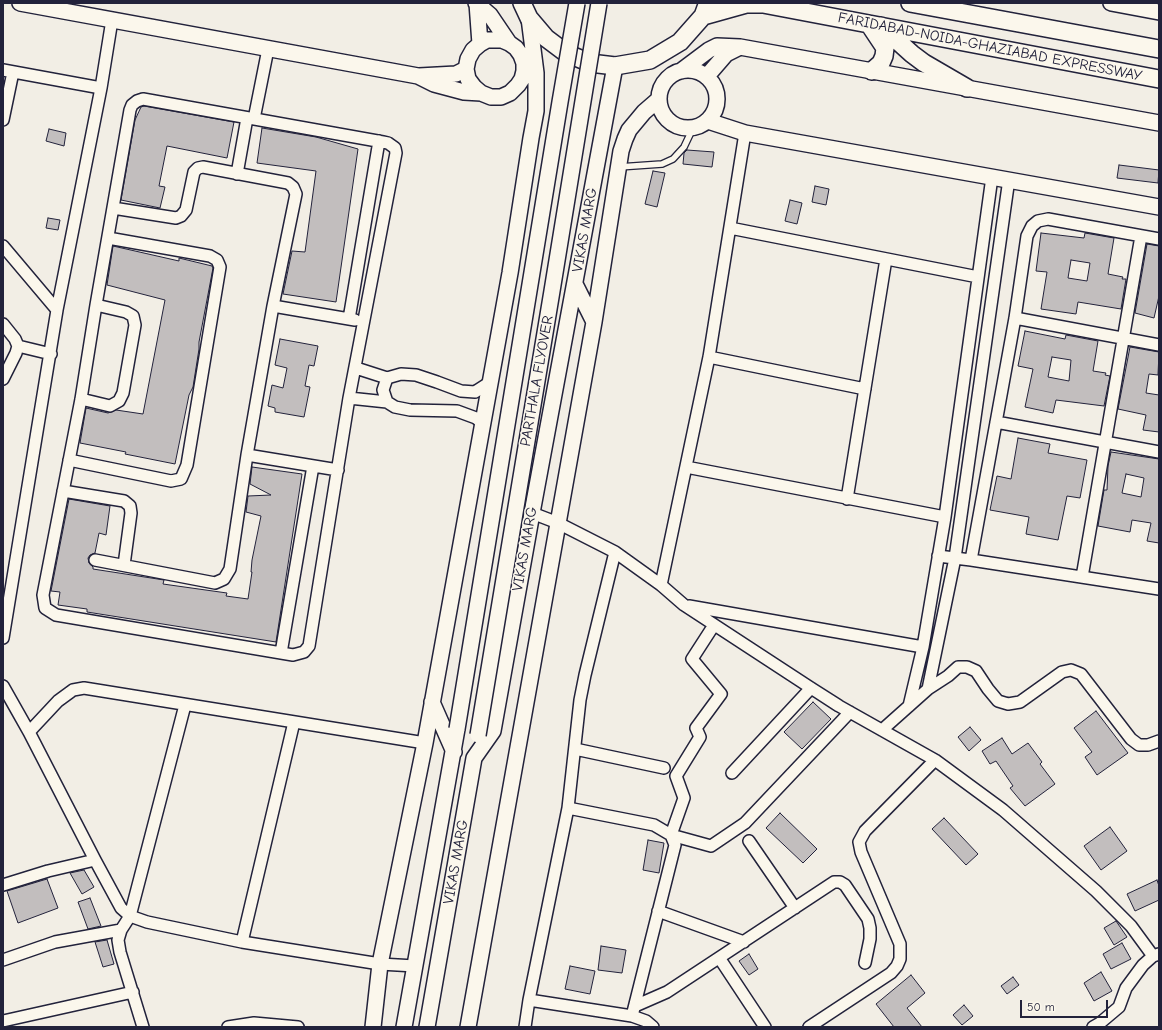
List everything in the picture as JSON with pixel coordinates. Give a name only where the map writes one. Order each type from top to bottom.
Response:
[{"type":"main road","points":[[20,3],[418,76],[456,74],[466,69]]},
{"type":"main road","points":[[476,3],[480,44]]},
{"type":"main road","points":[[418,76],[434,84],[464,92],[481,93],[491,97],[510,93],[518,85],[523,75],[524,62],[521,55],[490,15],[476,3]]},
{"type":"main road","points":[[373,1027],[380,964],[432,702],[473,418],[490,384],[510,273],[536,104],[536,73],[531,26],[522,3]]},
{"type":"main road","name":"PARTHALA FLYOVER","points":[[454,752],[577,3]]},
{"type":"main road","name":"PARTHALA FLYOVER","points":[[474,758],[599,3]]},
{"type":"main road","name":"FARIDABAD-NOIDA-GHAZIABAD EXPRESSWAY","points":[[910,3],[1159,48]]},
{"type":"main road","points":[[1111,3],[1159,12]]},
{"type":"main road","name":"FARIDABAD-NOIDA-GHAZIABAD EXPRESSWAY","points":[[705,9],[746,4],[763,4],[1159,79]]},
{"type":"main road","points":[[531,26],[566,54],[590,63],[615,66],[650,60],[680,42],[705,9]]},
{"type":"main road","points":[[872,71],[881,63],[885,48],[875,25]]},
{"type":"main road","points":[[875,25],[918,58],[967,88]]},
{"type":"main road","points":[[513,45],[531,26]]},
{"type":"main road","points":[[481,93],[468,79],[466,69],[472,50],[480,44],[494,39],[502,40],[513,45]]},
{"type":"main road","points":[[681,71],[709,50],[717,46],[740,47],[1159,123]]},
{"type":"main road","points":[[707,76],[726,54],[740,47]]},
{"type":"main road","name":"VIKAS MARG","points":[[428,1027],[474,758],[493,731],[615,66]]},
{"type":"main road","points":[[681,71],[696,71],[707,76],[714,86],[717,95],[717,105],[708,121],[693,128],[681,128],[672,124],[660,109],[660,90],[665,81],[672,74],[681,71]]},
{"type":"main road","points":[[518,85],[536,104]]},
{"type":"main road","points":[[468,1027],[594,322],[621,151],[629,130],[644,112],[659,99]]},
{"type":"main road","points":[[708,121],[745,133],[1159,207]]},
{"type":"main road","points":[[581,256],[604,260]]},
{"type":"main road","points":[[576,284],[594,322]]},
{"type":"main road","points":[[432,702],[454,752]]},
{"type":"main road","name":"VIKAS MARG","points":[[404,1027],[454,752]]},
{"type":"street","points":[[3,638],[51,354],[57,310],[112,20]]},
{"type":"street","points":[[237,174],[268,49]]},
{"type":"street","points":[[3,120],[8,71],[100,88]]},
{"type":"street","points":[[143,99],[251,118],[379,141],[391,145],[395,148],[396,153],[365,322],[349,398],[309,646],[304,652],[293,655],[56,615],[45,608],[43,595],[81,398],[132,105],[143,99]]},
{"type":"street","points":[[661,585],[709,357],[745,133]]},
{"type":"street","points":[[350,319],[379,141]]},
{"type":"street","points":[[95,560],[216,583],[224,579],[230,569],[247,455],[273,306],[296,194],[294,187],[288,183],[203,167],[198,168],[194,172],[186,210],[181,216],[176,218],[113,208]]},
{"type":"street","points":[[909,706],[923,647],[945,517],[992,177]]},
{"type":"street","points":[[928,689],[955,558],[1009,179]]},
{"type":"street","points":[[971,560],[1015,318],[1028,236],[1032,226],[1038,221],[1048,219],[1159,239]]},
{"type":"street","points":[[730,228],[978,277]]},
{"type":"street","points":[[1082,577],[1141,236]]},
{"type":"street","points":[[69,460],[171,481],[181,478],[187,465],[220,267],[217,260],[210,256],[108,238]]},
{"type":"street","points":[[3,246],[57,310]]},
{"type":"street","points":[[847,499],[886,259]]},
{"type":"street","points":[[81,398],[110,406],[119,401],[123,393],[135,325],[133,316],[126,312],[96,305]]},
{"type":"street","points":[[273,306],[365,322]]},
{"type":"street","points":[[1015,318],[1159,345]]},
{"type":"street","points":[[3,324],[15,339],[18,346],[3,379]]},
{"type":"street","points":[[18,346],[51,354]]},
{"type":"street","points":[[709,357],[865,388]]},
{"type":"street","points":[[356,368],[388,378],[400,374],[416,375],[438,382],[460,392],[471,392],[480,396],[481,402],[478,412],[473,418]]},
{"type":"street","points":[[387,402],[383,390],[388,378]]},
{"type":"street","points":[[473,418],[460,410],[458,404],[460,397],[490,384]]},
{"type":"street","points":[[349,398],[387,402],[395,407],[410,410],[457,411],[473,418]]},
{"type":"street","points":[[996,422],[1159,452]]},
{"type":"street","points":[[247,455],[338,470]]},
{"type":"street","points":[[281,653],[313,466]]},
{"type":"street","points":[[686,467],[945,517]]},
{"type":"street","points":[[63,491],[124,501],[130,506],[131,513],[124,565]]},
{"type":"street","points":[[532,513],[558,523],[615,552],[661,585],[684,605],[811,688],[935,760],[1003,810],[1096,891],[1131,926],[1156,955],[1143,965],[1126,988],[1119,1007],[1100,1024],[1093,1027]]},
{"type":"street","points":[[525,1027],[528,1000],[568,808],[580,700],[615,552]]},
{"type":"street","points":[[938,556],[1159,589]]},
{"type":"street","points":[[684,605],[923,647]]},
{"type":"street","points":[[634,1011],[675,845],[672,835],[684,798],[676,776],[700,737],[696,728],[720,694],[692,659],[714,624]]},
{"type":"street","points":[[882,730],[928,689],[948,676],[958,667],[967,667],[976,671],[998,701],[1008,704],[1020,702],[1062,672],[1071,670],[1081,674],[1131,739],[1139,745],[1148,745],[1159,741]]},
{"type":"street","points":[[3,686],[29,732],[121,908],[130,916],[147,922],[242,942],[380,964],[414,966]]},
{"type":"street","points":[[29,732],[58,702],[73,690],[84,688],[425,743]]},
{"type":"street","points":[[732,773],[811,688]]},
{"type":"street","points":[[143,1027],[120,952],[118,940],[121,930],[130,916],[185,704]]},
{"type":"street","points":[[568,808],[654,825],[672,835],[711,846],[745,823],[850,712]]},
{"type":"street","points":[[242,942],[294,722]]},
{"type":"street","points":[[575,748],[664,768]]},
{"type":"street","points":[[809,1027],[891,973],[897,966],[900,959],[900,944],[861,852],[860,842],[865,831],[935,760]]},
{"type":"street","points":[[749,841],[795,908]]},
{"type":"street","points":[[3,885],[48,871],[95,860]]},
{"type":"street","points":[[634,1011],[720,959],[834,882],[840,882],[845,885],[868,919],[870,939],[865,963]]},
{"type":"street","points":[[658,911],[744,942]]},
{"type":"street","points":[[3,960],[55,942],[121,930]]},
{"type":"street","points":[[720,959],[765,1027]]},
{"type":"street","points":[[3,1021],[133,992]]},
{"type":"street","points":[[528,1000],[634,1011],[653,1027]]},
{"type":"street","points":[[228,1027],[254,1023],[298,1027]]},
{"type":"lane","points":[[618,167],[662,164],[673,159],[684,147],[693,128]]},
{"type":"building","points":[[144,106],[234,122],[227,158],[167,146],[159,186],[165,187],[160,208],[121,200],[135,120],[141,107]]},
{"type":"building","points":[[262,128],[316,137],[358,149],[336,302],[283,294],[292,251],[305,252],[316,171],[257,163]]},
{"type":"building","points":[[49,129],[66,133],[64,146],[46,141]]},
{"type":"building","points":[[687,150],[714,152],[712,167],[683,164],[684,153]]},
{"type":"building","points":[[1119,165],[1159,170],[1158,183],[1117,178]]},
{"type":"building","points":[[653,171],[665,173],[657,207],[645,204]]},
{"type":"building","points":[[815,186],[829,189],[826,205],[812,202]]},
{"type":"building","points":[[790,200],[802,203],[797,224],[785,221]]},
{"type":"building","points":[[48,218],[60,220],[58,230],[46,228]]},
{"type":"building","points":[[1041,233],[1084,238],[1085,233],[1114,238],[1108,274],[1126,279],[1121,309],[1078,302],[1076,314],[1041,309],[1047,272],[1036,271]],"holes":[[[1071,260],[1090,263],[1087,281],[1068,278]]]},
{"type":"building","points":[[1147,244],[1159,246],[1159,296],[1154,318],[1135,313]]},
{"type":"building","points":[[113,246],[179,261],[179,258],[212,266],[213,268],[199,342],[193,387],[189,395],[175,464],[80,443],[86,408],[108,413],[116,410],[143,414],[165,300],[107,285]]},
{"type":"building","points":[[1025,331],[1065,339],[1066,335],[1098,341],[1093,371],[1106,373],[1105,375],[1110,376],[1104,406],[1056,400],[1053,413],[1025,407],[1033,369],[1018,366]],"holes":[[[1052,357],[1071,360],[1069,381],[1048,377]]]},
{"type":"building","points":[[280,339],[318,346],[314,366],[309,365],[305,386],[310,387],[304,417],[275,412],[275,408],[268,406],[272,385],[283,388],[287,368],[275,365]]},
{"type":"building","points":[[1130,347],[1159,352],[1158,375],[1149,374],[1146,393],[1159,395],[1159,432],[1143,430],[1146,415],[1118,409]]},
{"type":"building","points":[[1018,438],[1050,444],[1048,453],[1087,460],[1080,498],[1067,496],[1058,540],[1026,534],[1029,517],[990,510],[997,476],[1011,479]]},
{"type":"building","points":[[1111,452],[1159,459],[1159,543],[1147,541],[1151,523],[1132,520],[1130,532],[1098,526],[1104,490],[1107,490],[1108,466]],"holes":[[[1126,474],[1144,478],[1141,497],[1122,493]]]},
{"type":"building","points":[[252,467],[302,474],[276,642],[87,612],[87,609],[58,605],[60,592],[51,591],[69,499],[110,506],[106,535],[99,533],[95,553],[90,555],[88,558],[93,569],[164,580],[163,584],[227,593],[226,596],[248,599],[252,572],[252,560],[261,516],[246,512],[248,496],[271,495],[250,484]]},
{"type":"building","points":[[813,702],[831,719],[802,749],[784,732]]},
{"type":"building","points":[[1096,711],[1128,753],[1097,775],[1085,757],[1092,752],[1074,728]]},
{"type":"building","points":[[970,727],[981,740],[969,751],[958,737]]},
{"type":"building","points":[[1002,738],[1012,754],[1028,743],[1042,762],[1040,764],[1055,784],[1025,806],[1010,788],[1013,786],[996,761],[990,764],[982,751]]},
{"type":"building","points":[[780,813],[817,849],[803,863],[766,828]]},
{"type":"building","points":[[944,818],[978,854],[966,865],[932,829]]},
{"type":"building","points":[[1110,827],[1127,851],[1101,870],[1084,846]]},
{"type":"building","points":[[648,840],[664,843],[659,873],[643,870]]},
{"type":"building","points":[[84,870],[94,887],[82,894],[70,873]]},
{"type":"building","points":[[47,879],[58,908],[18,923],[7,891]]},
{"type":"building","points":[[1157,880],[1159,886],[1159,900],[1135,911],[1127,894]]},
{"type":"building","points":[[90,898],[101,926],[88,929],[78,902]]},
{"type":"building","points":[[1116,921],[1127,937],[1114,945],[1104,928]]},
{"type":"building","points":[[107,940],[114,964],[103,967],[95,942]]},
{"type":"building","points":[[1122,943],[1131,959],[1111,969],[1103,954]]},
{"type":"building","points":[[601,946],[626,950],[622,973],[598,970]]},
{"type":"building","points":[[749,954],[758,969],[749,975],[739,961]]},
{"type":"building","points":[[570,966],[595,971],[590,994],[565,989]]},
{"type":"building","points":[[1101,972],[1112,991],[1094,1001],[1084,983]]},
{"type":"building","points":[[911,975],[925,993],[907,1008],[922,1027],[894,1027],[876,1004]]},
{"type":"building","points":[[1013,977],[1019,985],[1007,994],[1001,986]]},
{"type":"building","points":[[964,1005],[973,1016],[962,1025],[953,1015]]}]
